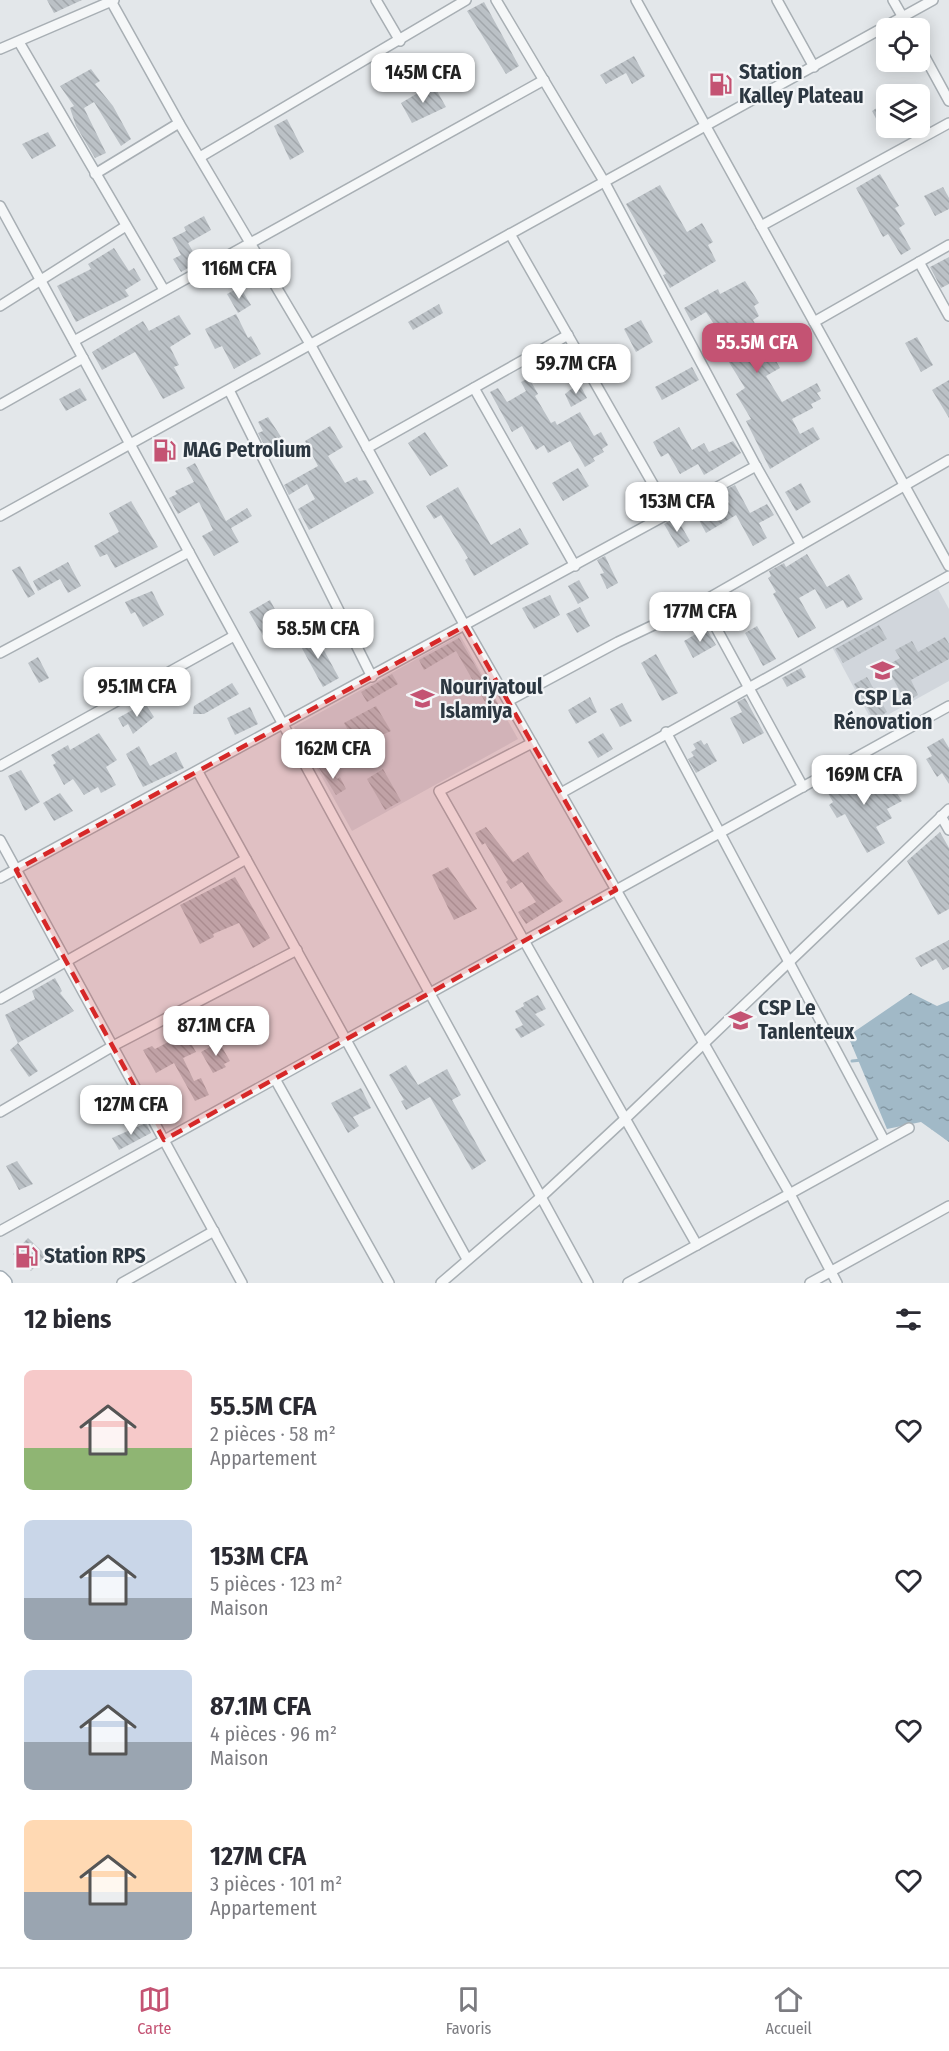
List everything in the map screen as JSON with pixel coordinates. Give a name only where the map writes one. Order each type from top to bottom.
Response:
[{"type":"main road","points":[[0,1280],[4,1283]]},
{"type":"street","points":[[0,49],[113,0],[179,123],[310,344],[465,626],[790,1194],[837,1283]]},
{"type":"street","points":[[376,0],[400,41]]},
{"type":"street","points":[[200,158],[466,0]]},
{"type":"street","points":[[496,0],[605,183],[756,466],[801,544]]},
{"type":"street","points":[[636,0],[949,566]]},
{"type":"street","points":[[777,0],[814,67]]},
{"type":"street","points":[[893,0],[902,16]]},
{"type":"street","points":[[0,516],[933,0]]},
{"type":"street","points":[[19,42],[164,290]]},
{"type":"street","points":[[930,66],[949,101]]},
{"type":"street","points":[[74,341],[164,290],[251,245],[544,80]]},
{"type":"street","points":[[95,174],[179,123]]},
{"type":"street","points":[[761,226],[949,123]]},
{"type":"street","points":[[0,206],[588,1283]]},
{"type":"street","points":[[0,306],[126,226]]},
{"type":"street","points":[[510,234],[670,513]]},
{"type":"street","points":[[814,322],[949,244]]},
{"type":"street","points":[[919,262],[949,316]]},
{"type":"street","points":[[367,448],[568,335]]},
{"type":"street","points":[[0,405],[83,358]]},
{"type":"street","points":[[474,388],[575,566]]},
{"type":"street","points":[[229,390],[372,677]]},
{"type":"street","points":[[508,701],[618,642],[702,602],[949,460]]},
{"type":"street","points":[[0,878],[756,466]]},
{"type":"street","points":[[0,653],[189,552]]},
{"type":"street","points":[[561,793],[666,732],[949,576]]},
{"type":"street","points":[[702,602],[803,787]]},
{"type":"street","points":[[0,766],[234,636]]},
{"type":"street","points":[[0,1231],[949,706]]},
{"type":"street","points":[[666,732],[884,1140]]},
{"type":"street","points":[[532,743],[439,791],[697,1245]]},
{"type":"street","points":[[198,772],[467,1259]]},
{"type":"street","points":[[441,1283],[541,1197],[626,1118],[949,809]]},
{"type":"street","points":[[941,816],[949,830]]},
{"type":"street","points":[[0,840],[242,1283]]},
{"type":"street","points":[[0,999],[246,859]]},
{"type":"street","points":[[0,1112],[112,1046],[297,950]]},
{"type":"street","points":[[274,1079],[389,1283]]},
{"type":"street","points":[[628,1283],[909,1128]]},
{"type":"street","points":[[810,1283],[949,1206]]},
{"type":"street","points":[[122,1283],[214,1231]]},
{"type":"highlighted area","points":[[465,626],[616,890],[164,1140],[16,870]]},
{"type":"shaded area","points":[[938,589],[949,609],[949,681],[873,723],[832,647]]},
{"type":"shaded area","points":[[460,635],[518,739],[352,831],[294,727]]},
{"type":"water","points":[[911,993],[937,1006],[949,1001],[949,1142],[921,1122],[887,1129],[848,1036]]},
{"type":"building","points":[[47,0],[82,0],[54,13]]},
{"type":"building","points":[[484,2],[519,66],[506,74],[467,11]]},
{"type":"building","points":[[634,56],[645,76],[632,84],[626,73],[606,84],[600,75]]},
{"type":"building","points":[[91,69],[100,81],[95,84],[113,106],[131,139],[121,146],[94,102],[84,108],[106,153],[95,158],[76,126],[70,108],[74,106],[60,86]]},
{"type":"building","points":[[433,84],[446,107],[412,123],[401,103]]},
{"type":"building","points":[[287,119],[304,152],[290,160],[274,126]]},
{"type":"building","points":[[48,132],[56,146],[32,159],[22,144]]},
{"type":"building","points":[[880,174],[899,206],[895,208],[905,224],[899,228],[911,249],[901,255],[888,234],[883,237],[856,188]]},
{"type":"building","points":[[660,185],[687,232],[702,223],[713,242],[708,245],[716,261],[670,288],[663,275],[666,274],[626,204]]},
{"type":"building","points":[[943,187],[949,198],[949,209],[935,216],[924,196]]},
{"type":"building","points":[[204,216],[211,230],[188,243],[199,262],[181,272],[173,259],[181,255],[172,238],[186,231],[184,227]]},
{"type":"building","points":[[114,248],[129,271],[134,268],[141,280],[125,290],[129,296],[76,322],[57,286],[91,269],[88,264]]},
{"type":"building","points":[[949,257],[949,284],[941,288],[930,267]]},
{"type":"building","points":[[745,281],[759,303],[754,306],[759,316],[753,320],[780,368],[766,376],[782,402],[817,383],[821,391],[817,393],[821,399],[811,404],[813,408],[792,419],[800,434],[813,427],[820,439],[770,469],[746,421],[751,419],[736,394],[745,388],[722,351],[729,347],[706,312],[691,321],[684,308],[718,289],[720,294]]},
{"type":"building","points":[[240,287],[251,305],[238,313],[227,294]]},
{"type":"building","points":[[439,304],[443,313],[413,330],[408,322]]},
{"type":"building","points":[[236,314],[248,338],[251,336],[261,354],[234,369],[222,346],[215,349],[205,329]]},
{"type":"building","points":[[179,315],[191,334],[170,347],[179,365],[174,367],[185,388],[163,399],[135,352],[102,370],[92,352],[143,321],[149,331]]},
{"type":"building","points":[[641,320],[653,342],[636,352],[624,329]]},
{"type":"building","points":[[917,337],[933,365],[921,372],[905,343]]},
{"type":"building","points":[[692,367],[699,380],[662,400],[655,387]]},
{"type":"building","points":[[529,378],[538,394],[535,396],[551,423],[555,421],[557,425],[580,412],[594,436],[601,432],[608,445],[602,449],[604,452],[593,458],[595,461],[585,467],[570,441],[548,453],[544,445],[536,450],[522,426],[512,432],[490,392],[498,388],[507,402],[526,391],[521,382]]},
{"type":"building","points":[[949,380],[949,418],[932,390]]},
{"type":"building","points":[[579,383],[587,398],[571,407],[565,394]]},
{"type":"building","points":[[80,388],[87,400],[66,411],[59,399]]},
{"type":"building","points":[[268,417],[287,446],[269,455],[258,433],[263,431],[258,422]]},
{"type":"building","points":[[330,426],[343,447],[328,456],[345,483],[357,477],[359,481],[366,480],[374,493],[309,530],[298,509],[315,499],[307,484],[289,495],[284,485],[318,466],[305,441]]},
{"type":"building","points":[[679,427],[692,450],[704,443],[709,452],[733,441],[741,453],[704,475],[698,464],[680,474],[668,453],[661,457],[653,442]]},
{"type":"building","points":[[425,432],[448,466],[430,476],[408,443]]},
{"type":"building","points":[[195,463],[226,521],[247,508],[252,516],[231,528],[239,542],[214,556],[202,536],[213,530],[199,502],[178,514],[169,498],[177,494],[175,491],[194,482],[186,468]]},
{"type":"building","points":[[578,468],[589,486],[563,501],[552,483]]},
{"type":"building","points":[[801,483],[811,502],[796,511],[785,492]]},
{"type":"building","points":[[735,485],[750,513],[767,504],[774,515],[759,523],[767,538],[753,546],[736,515],[706,533],[699,520],[729,502],[723,491]]},
{"type":"building","points":[[458,487],[491,545],[520,528],[529,544],[474,576],[465,560],[468,558],[441,515],[434,519],[426,506]]},
{"type":"building","points":[[131,501],[158,547],[115,568],[107,554],[100,557],[94,546],[119,532],[109,513]]},
{"type":"building","points":[[676,517],[690,541],[678,548],[664,524]]},
{"type":"building","points":[[807,554],[827,587],[849,574],[863,599],[847,608],[843,600],[826,609],[815,589],[799,598],[816,628],[798,638],[773,594],[776,592],[768,578],[771,576],[769,571],[784,563],[786,567]]},
{"type":"building","points":[[605,556],[618,583],[607,589],[600,574],[604,573],[597,560]]},
{"type":"building","points":[[68,562],[81,586],[68,593],[60,579],[38,591],[33,581]]},
{"type":"building","points":[[20,566],[35,594],[28,598],[12,570]]},
{"type":"building","points":[[579,580],[589,598],[578,604],[568,586]]},
{"type":"building","points":[[152,591],[164,615],[143,627],[135,612],[131,614],[125,602]]},
{"type":"building","points":[[550,595],[560,615],[534,629],[522,608]]},
{"type":"building","points":[[270,600],[289,636],[269,646],[249,612]]},
{"type":"building","points":[[580,607],[590,626],[577,633],[566,614]]},
{"type":"building","points":[[879,625],[887,639],[843,663],[835,649]]},
{"type":"building","points":[[757,626],[776,659],[763,666],[745,633]]},
{"type":"building","points":[[706,628],[716,645],[693,658],[684,641]]},
{"type":"building","points":[[314,632],[339,678],[323,687],[298,641]]},
{"type":"building","points":[[945,637],[949,644],[949,659],[911,680],[918,695],[906,702],[886,666],[900,658],[895,650],[912,641],[918,652]]},
{"type":"building","points":[[459,638],[501,709],[492,714],[456,651],[424,670],[419,660]]},
{"type":"building","points":[[656,654],[678,693],[662,701],[641,663]]},
{"type":"building","points":[[38,657],[49,678],[39,683],[28,663]]},
{"type":"building","points":[[801,668],[806,677],[787,687],[782,678]]},
{"type":"building","points":[[392,674],[398,684],[367,702],[361,692]]},
{"type":"building","points":[[867,677],[887,712],[874,720],[854,684]]},
{"type":"building","points":[[232,683],[239,694],[204,714],[193,714],[194,706]]},
{"type":"building","points":[[590,697],[597,712],[576,724],[568,710]]},
{"type":"building","points":[[745,698],[764,733],[743,744],[730,718],[742,712],[737,702]]},
{"type":"building","points":[[145,703],[154,717],[133,734],[128,724],[123,727],[118,718]]},
{"type":"building","points":[[622,703],[632,721],[620,727],[610,709]]},
{"type":"building","points":[[376,706],[391,731],[357,746],[344,723]]},
{"type":"building","points":[[250,707],[258,724],[235,735],[227,718]]},
{"type":"building","points":[[99,733],[117,760],[106,767],[116,785],[101,793],[98,787],[84,795],[73,779],[64,785],[53,765],[56,763],[51,755],[68,745],[70,750]]},
{"type":"building","points":[[603,733],[613,749],[598,758],[588,742]]},
{"type":"building","points":[[943,738],[949,748],[949,784],[942,773],[937,777],[926,759],[932,756],[927,747]]},
{"type":"building","points":[[701,740],[704,745],[707,743],[717,761],[696,773],[688,759],[694,756],[691,752],[696,749],[693,744]]},
{"type":"building","points":[[139,746],[150,766],[176,752],[184,768],[143,787],[126,754]]},
{"type":"building","points":[[326,763],[337,779],[340,777],[346,789],[336,795],[319,768]]},
{"type":"building","points":[[383,769],[401,801],[385,810],[367,779]]},
{"type":"building","points":[[881,769],[902,801],[887,809],[892,818],[876,827],[885,843],[867,853],[845,814],[837,818],[829,805],[833,802],[825,788],[838,780],[836,776],[847,770],[858,790],[876,779],[873,774]]},
{"type":"building","points":[[21,770],[40,802],[25,811],[8,776]]},
{"type":"building","points":[[60,793],[73,811],[54,821],[43,803]]},
{"type":"building","points":[[486,827],[513,862],[528,852],[545,879],[563,901],[526,924],[518,912],[536,902],[522,882],[511,889],[506,882],[508,880],[485,843],[482,845],[475,833]]},
{"type":"building","points":[[940,832],[949,848],[949,909],[938,915],[907,861]]},
{"type":"building","points":[[448,867],[477,909],[454,920],[432,875]]},
{"type":"building","points":[[235,877],[270,938],[253,948],[239,923],[213,934],[214,937],[200,944],[180,905]]},
{"type":"building","points":[[949,940],[949,967],[943,970],[936,959],[921,967],[915,958]]},
{"type":"building","points":[[55,978],[62,991],[60,993],[74,1011],[18,1043],[5,1015],[35,999],[32,991]]},
{"type":"building","points":[[538,995],[546,1009],[535,1014],[545,1025],[521,1038],[515,1029],[523,1025],[515,1011],[524,1006],[523,1003]]},
{"type":"building","points":[[185,1033],[196,1052],[183,1058],[194,1081],[201,1078],[209,1095],[195,1101],[174,1063],[156,1073],[143,1050],[152,1046],[155,1049]]},
{"type":"building","points":[[219,1042],[230,1061],[224,1064],[226,1067],[213,1073],[201,1052]]},
{"type":"building","points":[[18,1043],[38,1071],[29,1077],[10,1050]]},
{"type":"building","points":[[406,1065],[418,1085],[447,1069],[461,1095],[452,1100],[486,1161],[472,1170],[430,1097],[406,1110],[401,1101],[404,1100],[389,1075]]},
{"type":"building","points":[[361,1088],[371,1108],[353,1117],[359,1126],[348,1133],[331,1103]]},
{"type":"building","points":[[146,1123],[151,1133],[119,1150],[112,1138]]},
{"type":"building","points":[[17,1161],[33,1184],[19,1190],[6,1166]]},
{"type":"building","points":[[28,1238],[46,1255],[31,1271],[13,1254]]},
{"type":"waterway","points":[[852,1061],[862,1060]]},
{"type":"place","name":"Station Kalley Plateau","points":[[721,84]]},
{"type":"place","name":"MAG Petrolium","points":[[165,450]]},
{"type":"place","name":"CSP La Rénovation","points":[[883,670]]},
{"type":"place","name":"Nouriyatoul Islamiya","points":[[422,699]]},
{"type":"place","name":"CSP Le Tanlenteux","points":[[740,1020]]},
{"type":"place","name":"Station RPS","points":[[26,1256]]}]
